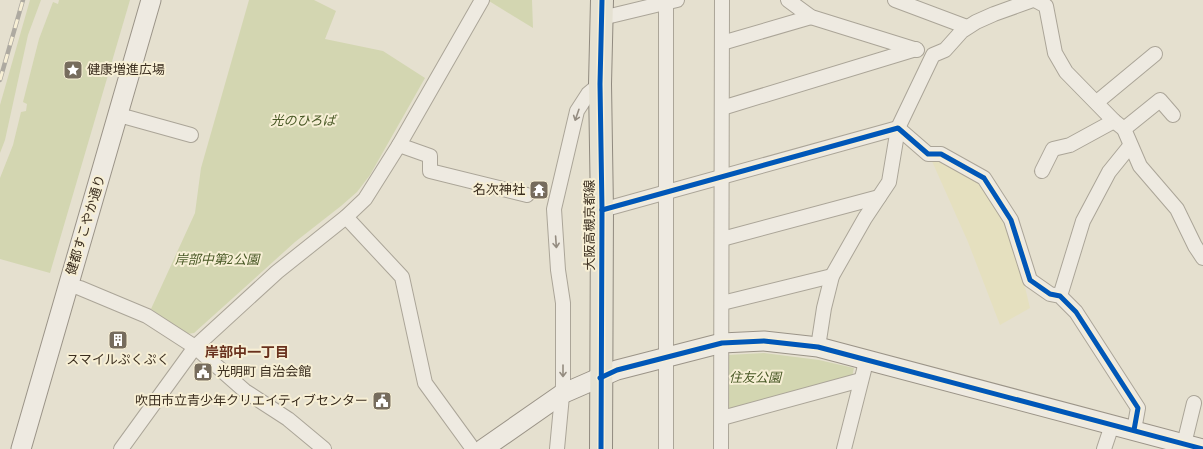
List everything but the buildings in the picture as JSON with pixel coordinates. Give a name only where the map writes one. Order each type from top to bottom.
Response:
[{"type":"main road","name":"大阪高槻京都線","points":[[600,449],[602,210],[600,84],[602,9]]},
{"type":"street","name":"健都すこやか通り","points":[[21,449],[119,115],[151,0]]},
{"type":"street","points":[[121,449],[195,347],[277,272],[346,218],[365,199],[399,145],[482,0]]},
{"type":"street","points":[[721,449],[722,0]]},
{"type":"street","points":[[788,0],[811,17],[933,55]]},
{"type":"street","points":[[895,0],[967,27]]},
{"type":"street","points":[[602,9],[672,1],[667,191],[666,449]]},
{"type":"street","points":[[818,347],[824,308],[832,276],[865,218],[889,182],[898,128],[933,55],[945,50],[967,27],[985,18],[1042,2],[1055,53],[1066,72],[1119,125],[1140,166],[1177,209],[1195,246],[1203,258]]},
{"type":"street","points":[[722,43],[811,17]]},
{"type":"street","points":[[722,108],[916,49]]},
{"type":"street","points":[[1097,102],[1155,54]]},
{"type":"street","points":[[557,449],[562,394],[563,303],[558,270],[554,209],[577,111],[588,94],[600,84]]},
{"type":"street","points":[[1042,171],[1048,146],[1070,145],[1119,125],[1160,100],[1173,114]]},
{"type":"street","points":[[119,115],[171,135],[190,135]]},
{"type":"street","points":[[602,210],[898,128]]},
{"type":"street","points":[[898,128],[928,154],[940,154],[984,178],[1010,220],[1030,280],[1050,294],[1060,296],[1076,312],[1138,408],[1134,430]]},
{"type":"street","points":[[399,145],[430,156],[430,171],[527,195]]},
{"type":"street","points":[[1060,296],[1084,221],[1109,172],[1130,146]]},
{"type":"street","points":[[722,238],[879,197]]},
{"type":"street","points":[[346,218],[402,277],[425,383],[473,449]]},
{"type":"street","points":[[722,303],[832,276]]},
{"type":"street","points":[[68,285],[80,288],[147,316],[195,347],[245,391],[288,419],[324,449]]},
{"type":"street","points":[[483,449],[562,394],[617,370],[722,343],[764,341],[818,347],[1203,449]]},
{"type":"street","points":[[841,448],[861,380],[865,360]]},
{"type":"street","points":[[722,418],[861,380]]},
{"type":"street","points":[[1184,444],[1194,403]]},
{"type":"street","points":[[1104,449],[1112,425]]},
{"type":"shaded area","points":[[931,159],[939,160],[980,180],[1006,223],[1020,266],[1030,308],[1000,325],[968,242]]},
{"type":"green space","points":[[30,0],[41,0],[28,35],[5,140],[0,153],[0,105]]},
{"type":"green space","points":[[59,0],[130,0],[50,273],[0,259],[0,178],[13,145],[21,112],[26,111],[27,104],[23,102],[39,39],[53,2],[58,4]]},
{"type":"green space","name":"光のひろば","points":[[249,0],[314,0],[336,11],[325,39],[383,51],[425,78],[370,175],[357,192],[295,242],[194,333],[187,334],[151,309],[195,213],[201,168]]},
{"type":"green space","points":[[532,0],[533,28],[489,1]]},
{"type":"green space","name":"住友公園","points":[[764,353],[819,360],[854,368],[852,377],[731,411],[727,408],[728,355]]},
{"type":"railway","points":[[0,80],[23,0]]},
{"type":"cycle path","points":[[601,449],[602,210],[600,84],[602,0]]},
{"type":"cycle path","points":[[602,210],[898,128],[928,154],[941,154],[984,178],[1011,220],[1030,280],[1050,294],[1060,296],[1076,312],[1138,408],[1134,430]]},
{"type":"cycle path","points":[[600,378],[617,370],[722,343],[764,341],[818,347],[1203,449]]},
{"type":"place","name":"健康増進広場","points":[[73,70]]},
{"type":"place","name":"名次神社","points":[[539,190]]},
{"type":"place","name":"スマイルぷくぷく","points":[[118,340]]},
{"type":"place","name":"光明町 自治会館","points":[[203,372]]},
{"type":"place","name":"吹田市立青少年クリエイティブセンター","points":[[382,401]]},
{"type":"district","name":"岸部中一丁目","points":[[247,352]]},
{"type":"park label","name":"岸部中第2公園","points":[[217,260]]}]
